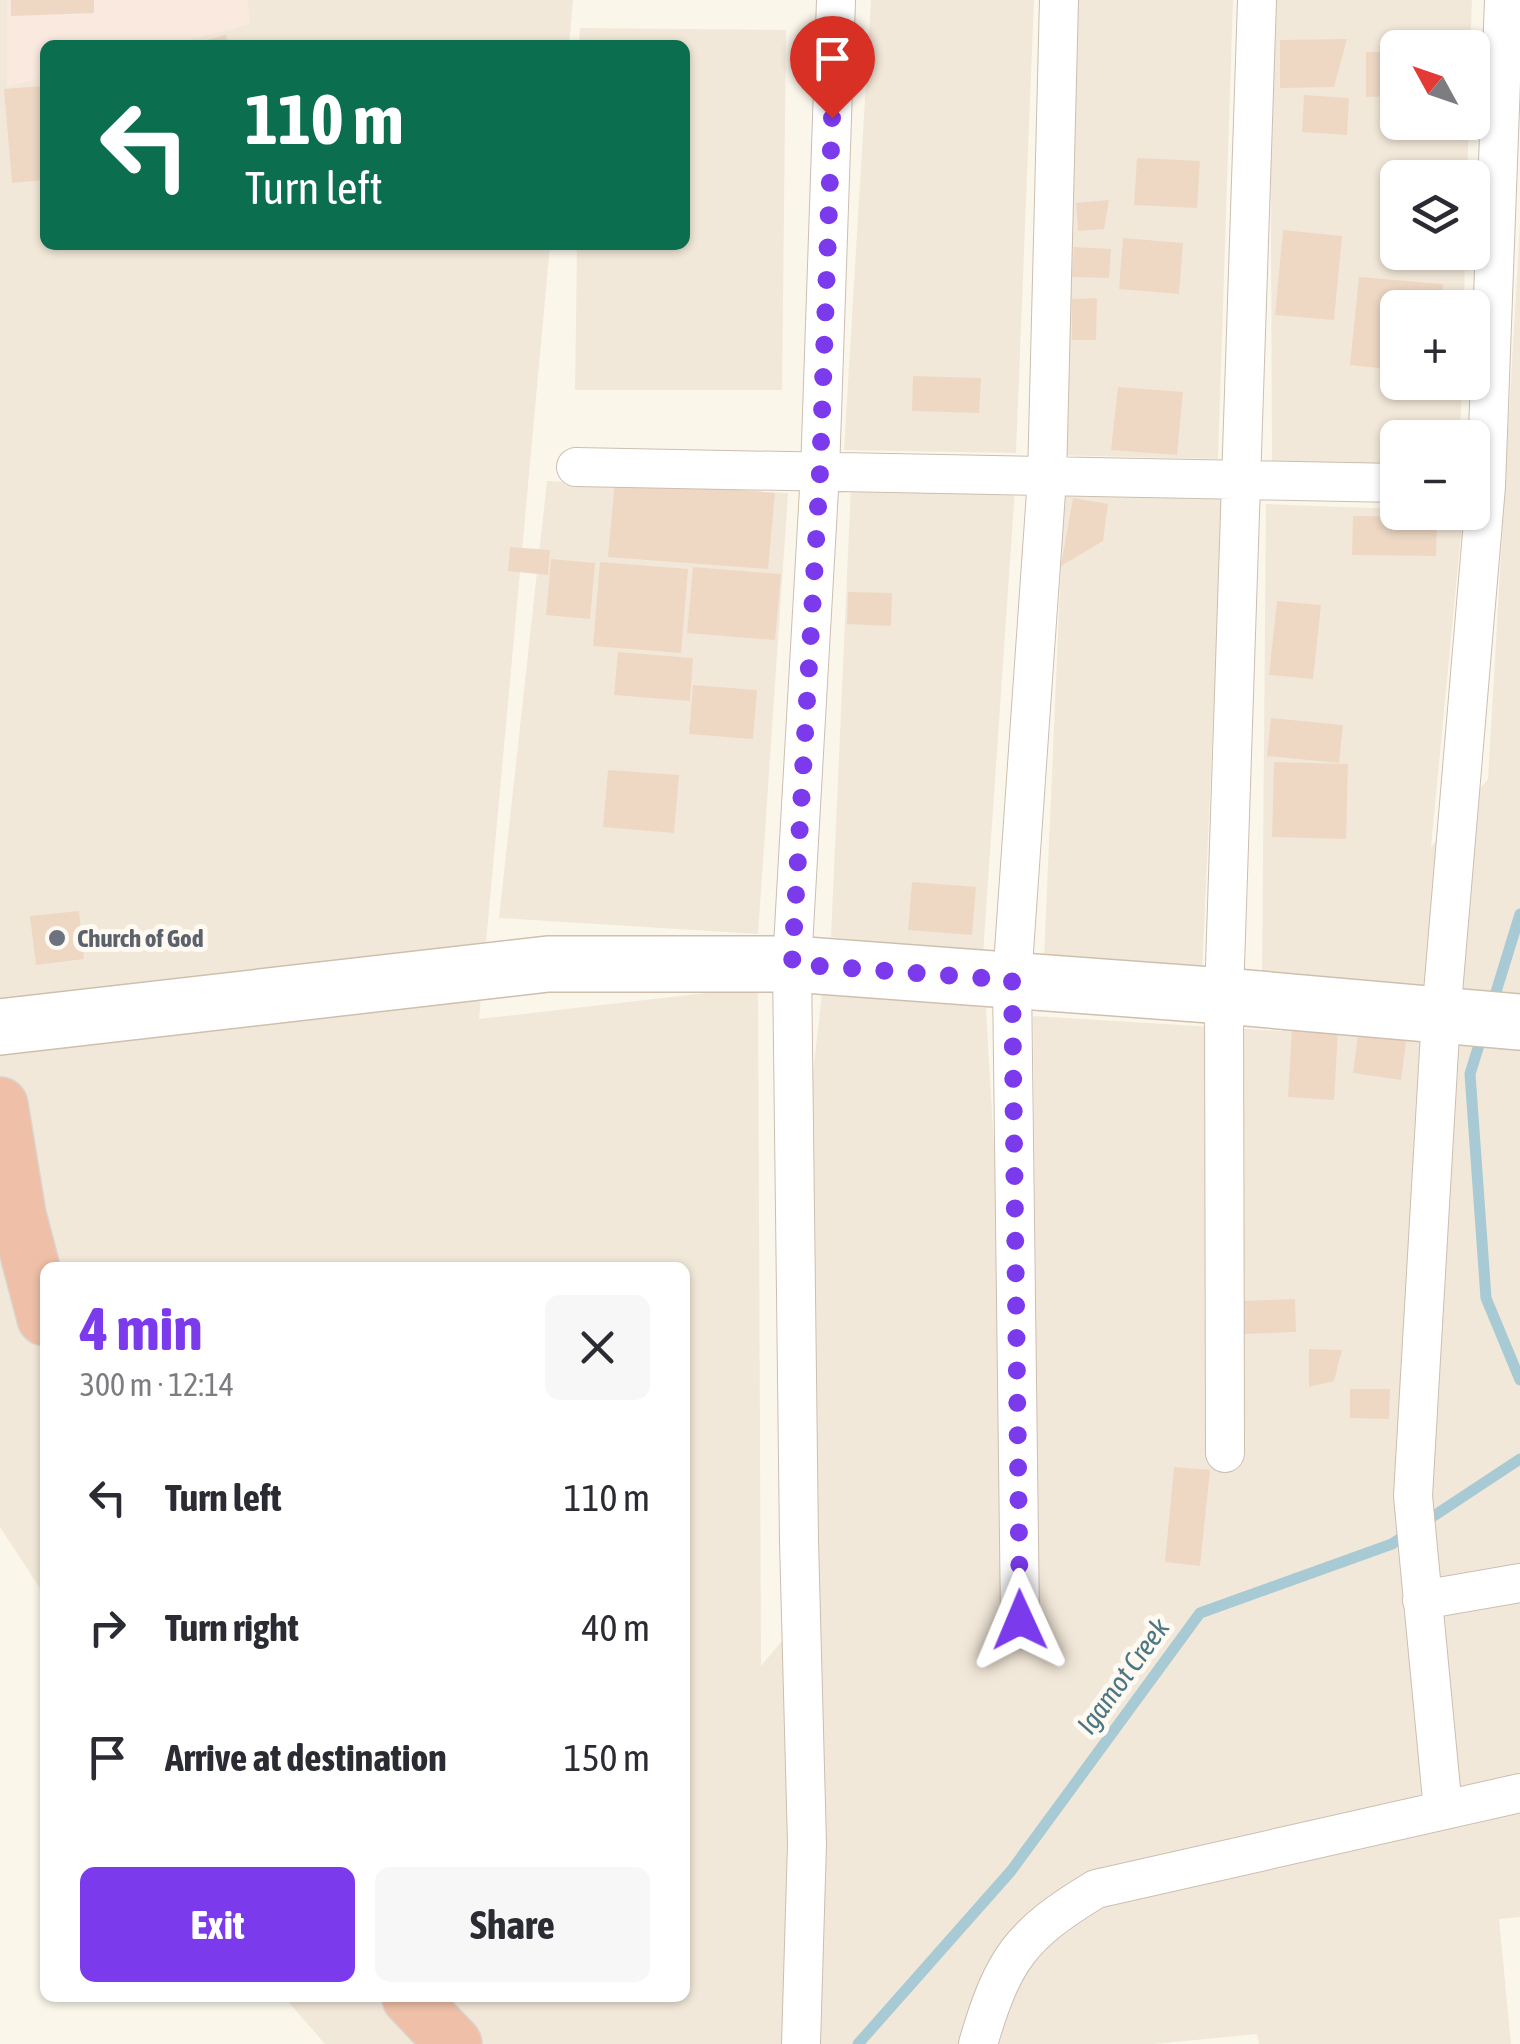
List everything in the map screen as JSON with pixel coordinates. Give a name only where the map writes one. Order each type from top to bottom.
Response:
[{"type":"highway","points":[[0,1105],[18,1216],[40,1299]]},
{"type":"highway","points":[[414,2002],[454,2044]]},
{"type":"street","points":[[800,2044],[806,1844],[792,964],[820,472],[836,0]]},
{"type":"street","points":[[1020,1620],[1012,980],[1047,478],[1059,0]]},
{"type":"street","points":[[1225,1453],[1224,996],[1257,0]]},
{"type":"street","points":[[1443,1810],[1413,1496],[1488,1020],[1493,487],[1504,0]]},
{"type":"street","points":[[576,467],[1380,484]]},
{"type":"street","points":[[0,1027],[548,964],[792,964],[1488,1020]]},
{"type":"street","points":[[1420,1582],[1520,1582]]},
{"type":"street","points":[[978,2044],[994,1991],[1018,1949],[1058,1912],[1096,1889],[1520,1794]]},
{"type":"shaded area","points":[[0,0],[573,0],[569,40],[40,40],[40,250],[550,250],[479,1019],[758,987],[761,1666],[786,1636],[796,1224],[822,993],[985,993],[1007,1366],[1036,1331],[1033,1016],[1282,1031],[1322,981],[1262,972],[1266,504],[1380,508],[1380,530],[1461,530],[1431,847],[1488,779],[1520,223],[1520,1917],[1499,1919],[1511,2044],[1259,2044],[1257,2034],[1154,2044],[325,2044],[288,2002],[690,2002],[690,1262],[40,1262],[40,1588],[0,1527]]},
{"type":"shaded area","points":[[7,0],[248,0],[250,24],[188,40],[40,40],[40,78],[7,87]]},
{"type":"shaded area","points":[[871,0],[1034,0],[1016,453],[844,450]]},
{"type":"shaded area","points":[[1077,0],[1233,0],[1218,459],[1053,455]]},
{"type":"shaded area","points":[[1270,0],[1472,0],[1471,30],[1380,30],[1380,140],[1468,140],[1468,160],[1380,160],[1380,270],[1465,270],[1464,290],[1380,290],[1380,400],[1461,400],[1461,420],[1380,420],[1380,465],[1272,464]]},
{"type":"shaded area","points":[[580,28],[786,30],[782,390],[575,390],[577,250],[690,250],[690,40],[579,40]]},
{"type":"shaded area","points":[[547,481],[788,493],[758,934],[499,918]]},
{"type":"shaded area","points":[[851,485],[1015,488],[983,955],[831,937]]},
{"type":"shaded area","points":[[1064,495],[1223,499],[1202,974],[1044,958]]},
{"type":"building","points":[[11,0],[94,0],[94,13],[11,16]]},
{"type":"building","points":[[1347,39],[1334,87],[1280,88],[1280,40]]},
{"type":"building","points":[[1366,52],[1380,52],[1380,97],[1366,97]]},
{"type":"building","points":[[40,86],[40,180],[12,183],[4,89]]},
{"type":"building","points":[[1304,95],[1349,98],[1347,135],[1302,132]]},
{"type":"building","points":[[1137,158],[1200,161],[1197,208],[1134,205]]},
{"type":"building","points":[[1109,200],[1104,229],[1078,231],[1076,203]]},
{"type":"building","points":[[1283,230],[1342,236],[1334,320],[1275,315]]},
{"type":"building","points":[[1123,238],[1183,243],[1179,294],[1119,289]]},
{"type":"building","points":[[1074,247],[1111,249],[1109,278],[1072,277]]},
{"type":"building","points":[[1359,277],[1443,284],[1442,290],[1380,290],[1380,368],[1350,365]]},
{"type":"building","points":[[1097,298],[1096,340],[1072,340],[1072,299]]},
{"type":"building","points":[[913,376],[981,378],[979,413],[912,411]]},
{"type":"building","points":[[1118,387],[1183,392],[1177,455],[1111,450]]},
{"type":"building","points":[[615,480],[775,493],[768,569],[608,557]]},
{"type":"building","points":[[1073,498],[1108,504],[1103,541],[1061,566]]},
{"type":"building","points":[[1353,516],[1380,516],[1380,530],[1437,530],[1436,556],[1352,555]]},
{"type":"building","points":[[510,547],[550,550],[548,575],[508,571]]},
{"type":"building","points":[[551,559],[595,563],[590,619],[546,615]]},
{"type":"building","points":[[600,562],[688,569],[681,653],[593,646]]},
{"type":"building","points":[[693,567],[781,574],[775,640],[687,633]]},
{"type":"building","points":[[848,592],[892,593],[891,626],[847,624]]},
{"type":"building","points":[[1277,601],[1321,605],[1313,679],[1269,675]]},
{"type":"building","points":[[618,652],[693,658],[690,701],[614,695]]},
{"type":"building","points":[[693,685],[757,690],[753,739],[689,734]]},
{"type":"building","points":[[1271,718],[1343,725],[1339,763],[1267,756]]},
{"type":"building","points":[[1274,762],[1348,764],[1346,839],[1272,837]]},
{"type":"building","points":[[608,770],[679,775],[674,833],[603,827]]},
{"type":"building","points":[[912,882],[976,887],[972,935],[908,930]]},
{"type":"building","name":"Church of God","points":[[79,911],[84,959],[36,965],[30,916]]},
{"type":"building","points":[[1292,1027],[1338,1030],[1334,1100],[1288,1097]]},
{"type":"building","points":[[1359,1027],[1407,1034],[1401,1080],[1353,1073]]},
{"type":"building","points":[[1295,1299],[1296,1332],[1243,1334],[1242,1301]]},
{"type":"building","points":[[1309,1349],[1342,1350],[1334,1381],[1309,1387]]},
{"type":"building","points":[[1350,1389],[1390,1389],[1389,1419],[1350,1418]]},
{"type":"building","points":[[1174,1467],[1210,1470],[1200,1566],[1165,1562]]},
{"type":"waterway","name":"Igamot Creek","points":[[1492,1005],[1520,914]]},
{"type":"waterway","name":"Igamot Creek","points":[[1483,1032],[1470,1074],[1486,1298],[1520,1380]]},
{"type":"waterway","name":"Igamot Creek","points":[[1423,1523],[1520,1459]]},
{"type":"waterway","name":"Igamot Creek","points":[[858,2044],[1011,1871],[1200,1613],[1392,1544],[1408,1533]]},
{"type":"place","name":"Church of God","points":[[57,938]]},
{"type":"route","points":[[832,118],[820,472],[792,964],[1012,980],[1020,1620]]}]
